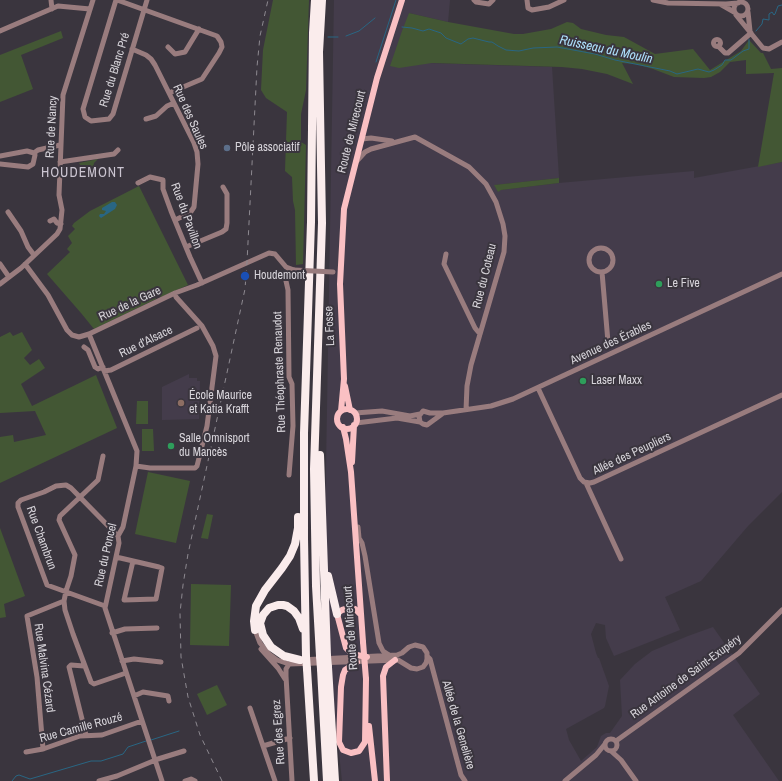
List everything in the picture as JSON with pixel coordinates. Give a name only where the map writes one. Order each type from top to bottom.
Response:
[{"type":"highway","points":[[300,661],[306,641],[303,486],[305,380],[311,222],[312,57],[315,0]]},
{"type":"highway","points":[[322,0],[319,52],[322,223],[315,410],[315,550],[324,656]]},
{"type":"highway","points":[[315,410],[319,435],[322,524],[327,781]]},
{"type":"highway","points":[[255,630],[254,621],[256,606],[265,590],[286,562],[295,544],[298,528],[300,495],[303,486]]},
{"type":"highway","points":[[322,524],[328,576],[337,614]]},
{"type":"highway","points":[[306,641],[299,618],[292,609],[287,606],[278,605],[269,608],[263,615],[260,628],[269,644],[279,653],[300,661],[307,669],[314,781]]},
{"type":"highway","points":[[324,668],[335,781]]},
{"type":"main road","name":"Route de Mirecourt","points":[[340,272],[344,209],[382,60],[402,0]]},
{"type":"main road","name":"La Fosse","points":[[340,272],[344,379],[341,411]]},
{"type":"main road","name":"La Fosse","points":[[344,379],[352,411]]},
{"type":"main road","points":[[345,409],[352,411],[357,418],[355,424],[350,428],[343,427],[338,421],[338,416],[341,411],[345,409]]},
{"type":"main road","name":"Route de Mirecourt","points":[[351,472],[355,424]]},
{"type":"main road","name":"Route de Mirecourt","points":[[343,427],[351,472],[363,642],[375,781]]},
{"type":"main road","points":[[361,615],[355,609],[349,608],[342,610],[337,614],[346,648],[352,654],[367,657]]},
{"type":"main road","points":[[387,781],[383,676],[392,658]]},
{"type":"main road","points":[[357,662],[345,670],[341,687],[338,739],[341,748],[348,752],[354,753],[360,751],[365,742],[366,678]]},
{"type":"street","points":[[51,0],[52,8]]},
{"type":"street","name":"Rue de Nancy","points":[[61,224],[62,210],[59,195],[63,95],[93,0]]},
{"type":"street","points":[[116,0],[217,36],[221,42],[222,48],[202,79],[169,93]]},
{"type":"street","name":"Rue du Blanc Pré","points":[[116,0],[83,109],[84,115],[91,121],[106,120],[111,117],[147,0]]},
{"type":"street","points":[[474,0],[476,2],[489,4],[493,0]]},
{"type":"street","points":[[527,0],[527,6],[532,10],[549,7],[564,0]]},
{"type":"street","points":[[653,0],[668,3],[719,4],[747,0]]},
{"type":"street","points":[[719,4],[743,17],[748,11],[751,0]]},
{"type":"street","points":[[740,2],[746,4],[751,32]]},
{"type":"street","points":[[740,2],[734,8],[735,14],[762,47],[769,49],[782,42]]},
{"type":"street","points":[[0,32],[52,8],[61,6],[90,9]]},
{"type":"street","points":[[168,47],[175,54],[185,52],[199,29]]},
{"type":"street","points":[[718,46],[728,54],[751,32]]},
{"type":"street","name":"Rue des Saules","points":[[132,50],[146,55],[151,59],[194,144],[198,164],[194,207],[190,213],[174,220]]},
{"type":"street","points":[[146,119],[156,116],[174,102]]},
{"type":"street","points":[[364,131],[371,138]]},
{"type":"street","name":"Rue du Coteau","points":[[356,163],[365,152],[374,147],[415,136],[456,158],[469,167],[482,179],[496,202],[503,224],[504,252],[469,372],[466,410]]},
{"type":"street","name":"Rue du Coteau","points":[[362,139],[371,138],[395,141]]},
{"type":"street","points":[[362,139],[368,145],[374,147]]},
{"type":"street","points":[[0,156],[27,151],[34,153],[38,150],[60,145]]},
{"type":"street","points":[[60,162],[114,154],[118,150]]},
{"type":"street","points":[[0,164],[28,167],[33,164],[34,153]]},
{"type":"street","name":"Rue du Pavillon","points":[[138,183],[150,177],[162,180],[163,189],[174,220],[202,283]]},
{"type":"street","points":[[186,247],[222,232],[227,227],[227,194],[223,187]]},
{"type":"street","points":[[8,212],[21,231],[28,248],[34,255]]},
{"type":"street","points":[[0,284],[25,264],[57,234],[61,224],[57,223],[54,218],[50,221]]},
{"type":"street","points":[[601,248],[610,251],[613,256],[613,261],[610,268],[602,272],[593,268],[590,264],[589,258],[593,251],[601,248]]},
{"type":"street","name":"Rue de la Gare","points":[[25,264],[48,296],[70,333],[79,337],[89,334],[175,293],[202,283],[266,254],[275,254],[292,269]]},
{"type":"street","points":[[446,254],[444,264],[475,328],[480,334]]},
{"type":"street","points":[[0,264],[9,277]]},
{"type":"street","points":[[292,269],[340,272]]},
{"type":"street","name":"Rue Théophraste Renaudot","points":[[289,475],[293,426],[292,384],[289,377],[288,290],[286,275],[292,269]]},
{"type":"street","points":[[602,272],[608,342]]},
{"type":"street","name":"Avenue des Érables","points":[[430,413],[443,413],[501,404],[782,274]]},
{"type":"street","points":[[136,466],[150,468],[196,467],[207,426],[216,356],[213,346],[202,326],[176,297],[175,293]]},
{"type":"street","name":"Rue d'Alsace","points":[[103,369],[111,370],[197,328]]},
{"type":"street","name":"Rue du Poncel","points":[[89,334],[137,451],[136,466],[123,527],[118,536],[119,540],[116,557],[105,606],[112,633],[162,781]]},
{"type":"street","points":[[84,347],[88,350],[95,367],[98,369],[103,369]]},
{"type":"street","name":"Allée des Peupliers","points":[[538,388],[580,478],[586,483],[594,482],[782,395]]},
{"type":"street","points":[[352,411],[382,411],[410,416],[420,414],[424,411],[430,413],[432,420],[426,425],[420,422],[396,418],[355,424]]},
{"type":"street","name":"Avenue des Érables","points":[[432,420],[443,413]]},
{"type":"street","points":[[420,414],[418,418],[420,422]]},
{"type":"street","points":[[103,456],[98,480],[60,514],[59,518],[76,555],[64,601],[65,610],[91,682],[94,684],[126,673]]},
{"type":"street","points":[[586,483],[621,559]]},
{"type":"street","name":"Rue Chambrun","points":[[66,591],[47,585],[18,507],[18,503],[21,500],[60,485],[66,485],[80,496],[118,536]]},
{"type":"street","points":[[354,516],[365,556],[379,643],[383,651],[392,658]]},
{"type":"street","points":[[116,557],[133,561],[162,568],[156,599],[124,600],[133,561]]},
{"type":"street","points":[[66,591],[105,606]]},
{"type":"street","name":"Rue Malvina Cézard","points":[[43,749],[37,677],[27,616],[64,601]]},
{"type":"street","name":"Rue Antoine de Saint-Exupéry","points":[[616,744],[739,654],[782,610]]},
{"type":"street","points":[[112,633],[125,629],[158,628]]},
{"type":"street","points":[[255,630],[260,643],[259,646],[278,668],[286,681]]},
{"type":"street","points":[[260,643],[273,657],[289,664],[300,661],[367,657],[392,658],[400,660],[412,669],[421,668],[427,661],[427,656],[425,649],[418,645],[411,646],[392,658],[357,662],[300,661],[286,673]]},
{"type":"street","points":[[406,650],[407,666]]},
{"type":"street","name":"Allée de la Genelière","points":[[427,656],[430,660],[461,775],[465,781]]},
{"type":"street","points":[[122,662],[134,659],[161,662]]},
{"type":"street","name":"Rue des Egrez","points":[[289,664],[286,669],[286,681],[292,781]]},
{"type":"street","points":[[84,666],[71,665],[69,667],[86,735]]},
{"type":"street","name":"Allée de la Genelière","points":[[421,668],[434,674]]},
{"type":"street","points":[[134,696],[143,692],[168,696],[169,701]]},
{"type":"street","points":[[250,708],[275,781]]},
{"type":"street","name":"Rue Camille Rouzé","points":[[26,752],[43,749],[86,735],[102,735],[142,721]]},
{"type":"street","points":[[263,746],[290,738]]},
{"type":"street","points":[[565,781],[596,756],[610,739],[613,739],[616,744],[621,760]]},
{"type":"street","points":[[605,744],[606,748],[621,760],[636,781]]},
{"type":"street","points":[[596,756],[615,749],[616,744]]},
{"type":"street","points":[[99,781],[118,778],[155,760],[184,751]]},
{"type":"street","points":[[185,781],[191,779],[195,781]]},
{"type":"shaded area","points":[[334,0],[450,0],[448,22],[409,13],[426,63],[552,67],[559,178],[495,185],[498,192],[500,190],[559,183],[694,171],[694,178],[782,162],[782,492],[748,526],[701,581],[665,597],[680,630],[614,656],[606,638],[605,625],[596,623],[591,634],[596,653],[609,686],[605,706],[604,708],[566,729],[569,740],[581,761],[597,747],[601,736],[606,733],[610,733],[622,716],[620,680],[635,664],[652,651],[713,627],[760,694],[733,715],[779,781],[342,781],[331,676],[325,527]]},
{"type":"shaded area","name":"École Maurice et Katia Krafft","points":[[189,374],[189,378],[197,378],[197,381],[200,381],[199,419],[162,420],[162,387]]},
{"type":"green space","points":[[273,0],[309,0],[306,90],[301,114],[301,142],[306,145],[303,264],[296,265],[295,210],[292,177],[285,171],[287,112],[266,98],[261,90],[263,50]]},
{"type":"green space","points":[[409,13],[514,34],[523,34],[551,29],[567,22],[573,23],[581,29],[606,35],[624,37],[655,54],[693,49],[710,70],[741,51],[749,40],[761,53],[763,53],[771,69],[782,68],[782,162],[758,167],[774,73],[746,74],[746,60],[730,62],[720,72],[711,77],[704,78],[674,77],[636,64],[622,63],[633,84],[607,74],[562,67],[432,63],[399,68],[390,66]]},
{"type":"green space","points":[[61,31],[63,38],[21,55],[33,89],[0,102],[0,55]]},
{"type":"green space","points":[[98,159],[94,163],[93,168],[88,170],[86,166],[82,168],[79,163]]},
{"type":"green space","points":[[559,178],[559,183],[501,190],[498,192],[494,185]]},
{"type":"green space","points":[[139,186],[188,285],[161,297],[158,295],[155,297],[156,299],[94,329],[47,274],[70,252],[67,249],[72,243],[68,236],[75,229],[72,226],[74,223],[90,211]]},
{"type":"green space","points":[[10,332],[13,336],[22,332],[32,350],[24,358],[30,365],[39,359],[45,368],[21,384],[32,406],[96,375],[117,428],[0,483],[0,437],[13,435],[14,442],[46,435],[35,411],[0,413],[0,337]]},
{"type":"green space","points":[[137,401],[148,401],[148,424],[136,424]]},
{"type":"green space","points":[[142,429],[153,429],[154,451],[142,451]]},
{"type":"green space","points":[[148,472],[190,481],[176,543],[135,534]]},
{"type":"green space","points":[[207,514],[213,515],[208,539],[201,538]]},
{"type":"green space","points":[[0,528],[25,596],[4,604],[6,617],[0,618]]},
{"type":"green space","points":[[191,584],[231,585],[229,646],[190,645]]},
{"type":"green space","points":[[217,685],[227,705],[207,715],[197,694]]},
{"type":"water","points":[[112,202],[115,202],[117,205],[115,209],[101,218],[99,216],[100,214],[104,214],[106,211],[102,210],[102,208]]},
{"type":"waterway","points":[[376,62],[396,0]]},
{"type":"waterway","name":"Ruisseau du Moulin","points":[[756,31],[762,24],[763,19],[769,20],[769,14],[772,12],[774,15],[778,6],[782,5]]},
{"type":"waterway","points":[[346,36],[359,31],[375,18]]},
{"type":"waterway","name":"Ruisseau du Moulin","points":[[402,27],[423,31],[429,29],[441,33],[446,38],[461,44],[468,39],[473,38],[492,42],[506,50],[519,51],[533,48],[557,47],[595,54],[615,60],[670,71],[677,74],[698,69],[709,72],[714,70],[722,65],[725,60],[731,60],[743,51],[749,49],[749,39]]},
{"type":"waterway","points":[[328,37],[338,37]]},
{"type":"waterway","points":[[151,740],[179,731]]},
{"type":"waterway","points":[[12,781],[19,775],[30,779],[91,761],[101,761],[123,754],[128,747],[146,741]]},
{"type":"railway","points":[[222,781],[200,735],[188,697],[181,657],[180,613],[188,554],[245,289],[257,67],[260,36],[268,0]]},
{"type":"place","name":"Pôle associatif","points":[[227,148]]},
{"type":"place","name":"Houdemont","points":[[245,276]]},
{"type":"place","name":"Le Five","points":[[659,284]]},
{"type":"place","name":"Laser Maxx","points":[[583,381]]},
{"type":"place","name":"École Maurice et Katia Krafft","points":[[181,403]]},
{"type":"place","name":"Salle Omnisport du Mancès","points":[[171,446]]},
{"type":"district","name":"HOUDEMONT","points":[[83,173]]}]
